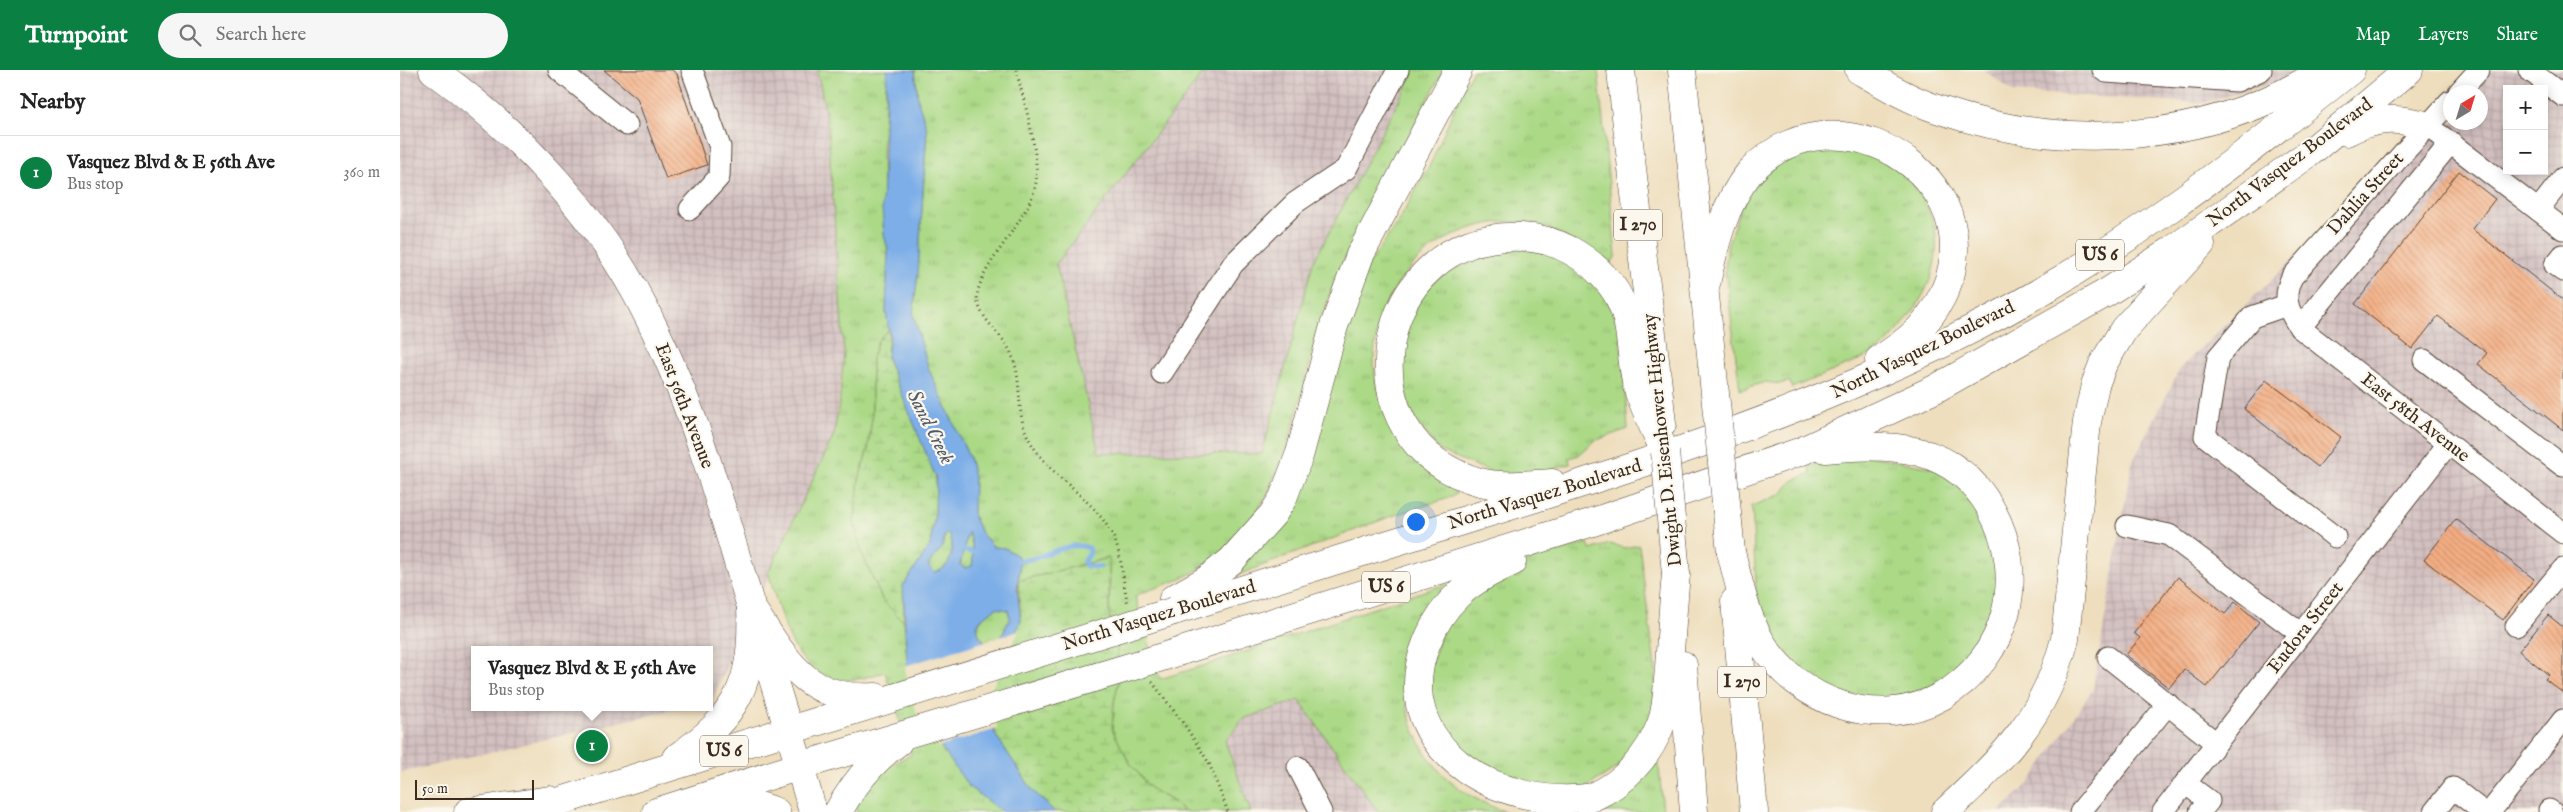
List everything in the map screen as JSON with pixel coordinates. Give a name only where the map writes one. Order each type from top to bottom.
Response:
[{"type":"main road","name":"East 56th Avenue","points":[[433,70],[490,115],[548,173],[591,224],[631,285],[648,316],[690,412],[813,812]]},
{"type":"main road","points":[[1166,609],[1231,561],[1274,514],[1283,498],[1300,452],[1334,326],[1360,255],[1458,70]]},
{"type":"main road","name":"Dwight D. Eisenhower Highway","points":[[1621,70],[1631,174],[1653,328],[1647,383],[1665,452],[1694,812]]},
{"type":"main road","name":"I 270","points":[[1682,70],[1731,552],[1754,812]]},
{"type":"main road","points":[[1859,70],[1896,92],[1928,105],[1986,124],[2041,133],[2105,136],[2145,134],[2222,118],[2261,104],[2324,70]]},
{"type":"main road","name":"North Vasquez Boulevard","points":[[525,812],[905,695],[1121,619],[1166,609],[1603,478],[1723,437],[1823,397],[1979,326],[2082,266],[2168,211],[2240,159],[2351,70]]},
{"type":"main road","name":"North Vasquez Boulevard","points":[[657,812],[800,766],[1181,651],[1590,523],[1802,451],[1980,366],[2106,293],[2239,205],[2308,154],[2409,70]]},
{"type":"main road","points":[[2308,154],[2350,130],[2381,119],[2406,120],[2427,126]]},
{"type":"main road","points":[[1705,288],[1714,245],[1722,221],[1749,173],[1768,154],[1790,141],[1811,134],[1833,131],[1861,133],[1888,142],[1912,158],[1932,179],[1943,197],[1950,217],[1953,238],[1953,260],[1949,278],[1933,310],[1920,328],[1902,344],[1823,397]]},
{"type":"main road","points":[[1945,812],[1992,767],[2022,733],[2044,699],[2059,661],[2069,612],[2087,422],[2090,402],[2103,364],[2119,336],[2143,306],[2239,205]]},
{"type":"main road","points":[[1603,478],[1526,484],[1490,484],[1479,482],[1447,468],[1431,457],[1411,435],[1397,408],[1388,362],[1390,336],[1395,320],[1407,296],[1424,274],[1464,247],[1493,238],[1509,236],[1540,239],[1562,245],[1578,254],[1602,274],[1612,287],[1626,309],[1647,383]]},
{"type":"main road","points":[[1731,552],[1746,609],[1762,643],[1783,670],[1805,689],[1831,702],[1855,709],[1884,711],[1914,707],[1941,696],[1959,684],[1987,654],[1999,632],[2008,608],[2010,566],[2000,525],[1979,491],[1955,469],[1933,456],[1904,448],[1863,445],[1802,451]]},
{"type":"main road","points":[[1590,523],[1477,580],[1447,607],[1431,632],[1418,671],[1420,714],[1437,750],[1452,768],[1476,788],[1513,804],[1528,807],[1559,808],[1599,794],[1632,770],[1657,735],[1666,709],[1676,574]]},
{"type":"main road","points":[[751,606],[784,656],[809,682],[835,694],[851,697],[905,695]]},
{"type":"main road","points":[[658,770],[701,741],[719,724],[739,696],[751,653],[751,606]]},
{"type":"main road","points":[[838,812],[858,778],[875,760],[911,734]]},
{"type":"main road","points":[[468,812],[574,797]]},
{"type":"main road","points":[[657,812],[702,803],[728,801],[765,807],[776,812]]},
{"type":"street","points":[[559,70],[628,125]]},
{"type":"street","points":[[690,209],[719,177],[720,147],[692,70]]},
{"type":"street","points":[[1162,373],[1233,264],[1294,203],[1346,169],[1398,70]]},
{"type":"street","points":[[2103,70],[2106,72],[2237,81],[2261,70]]},
{"type":"street","points":[[2465,85],[2480,70]]},
{"type":"street","points":[[2529,70],[2563,96]]},
{"type":"street","name":"Dahlia Street","points":[[2287,297],[2292,277],[2443,109]]},
{"type":"street","points":[[2427,126],[2452,142],[2563,229]]},
{"type":"street","points":[[2300,328],[2452,142]]},
{"type":"street","points":[[2538,210],[2563,178]]},
{"type":"street","points":[[2563,255],[2555,265],[2563,272]]},
{"type":"street","points":[[2287,297],[2252,317],[2218,357],[2205,436],[2335,537]]},
{"type":"street","name":"East 58th Avenue","points":[[2287,297],[2290,314],[2300,328],[2563,533]]},
{"type":"street","points":[[2424,360],[2563,466]]},
{"type":"street","name":"Eudora Street","points":[[2163,812],[2448,444]]},
{"type":"street","points":[[2127,526],[2169,535],[2301,634]]},
{"type":"street","points":[[2516,626],[2563,569]]},
{"type":"street","points":[[2108,657],[2216,743]]},
{"type":"street","points":[[2080,812],[2168,704]]},
{"type":"street","points":[[2490,812],[2563,720]]},
{"type":"street","points":[[1298,767],[1320,812]]},
{"type":"street","points":[[2186,783],[2209,801],[2200,812]]},
{"type":"street","points":[[2434,812],[2453,788],[2484,812]]},
{"type":"path","points":[[1016,70],[1036,162],[1036,182],[1032,200],[985,274],[978,289],[978,301],[982,312],[1008,346],[1015,361],[1020,414],[1029,440],[1040,456],[1098,512],[1113,535],[1121,560],[1121,619]]},
{"type":"path","points":[[1148,674],[1209,763],[1228,812]]},
{"type":"shaded area","points":[[400,70],[817,70],[827,119],[844,354],[834,435],[713,697],[713,646],[471,646],[471,711],[667,711],[400,773]]},
{"type":"shaded area","points":[[1206,70],[1415,70],[1313,263],[1262,454],[1099,453],[1056,264]]},
{"type":"shaded area","points":[[1984,70],[2307,70],[2301,74],[2204,103],[2013,92]]},
{"type":"shaded area","points":[[2490,70],[2563,70],[2563,812],[1999,812],[2030,782],[2093,689],[2132,463],[2181,367],[2443,115],[2443,130],[2488,130],[2488,85],[2474,85]]},
{"type":"shaded area","points":[[1299,700],[1378,812],[1251,812],[1225,741],[1243,719]]},
{"type":"green space","points":[[817,70],[887,70],[882,156],[884,234],[888,250],[886,312],[889,329],[878,340],[872,358],[872,418],[868,448],[859,480],[862,554],[883,601],[904,622],[906,649],[969,787],[1000,810],[998,812],[856,812],[858,801],[868,783],[892,764],[911,755],[885,672],[847,680],[828,677],[813,669],[801,657],[784,625],[768,573],[834,435],[840,397],[844,354],[827,119]]},
{"type":"green space","points":[[915,70],[1206,70],[1056,264],[1099,453],[1262,454],[1313,263],[1415,70],[1444,70],[1348,250],[1337,275],[1320,326],[1287,445],[1273,482],[1253,517],[1228,547],[1194,572],[1135,596],[1160,679],[1457,580],[1421,625],[1411,645],[1404,673],[1407,708],[1412,726],[1420,742],[1429,758],[1440,771],[1465,792],[1506,812],[1378,812],[1299,700],[1243,719],[1225,741],[1251,812],[1183,812],[1178,805],[1150,788],[1129,762],[1112,729],[1114,702],[1119,679],[1117,650],[1109,614],[1110,580],[1108,558],[1018,581],[1020,569],[1005,548],[994,547],[981,533],[973,515],[974,477],[969,457],[929,370],[913,314],[918,273],[927,129],[918,101]]},
{"type":"green space","points":[[1473,70],[1598,70],[1616,256],[1609,266],[1551,230],[1529,223],[1502,222],[1476,227],[1451,236],[1429,250],[1410,268],[1395,289],[1383,313],[1375,345],[1375,373],[1379,392],[1406,442],[1432,472],[1457,493],[1449,498],[1389,517],[1238,575],[1232,569],[1329,382],[1366,269],[1401,217],[1430,165],[1460,95]]},
{"type":"green space","points":[[1845,145],[1889,162],[1911,183],[1924,201],[1932,220],[1936,240],[1935,259],[1930,279],[1921,299],[1907,319],[1888,342],[1877,351],[1792,388],[1789,381],[1780,384],[1765,382],[1740,390],[1725,269],[1728,243],[1748,187],[1788,154]]},
{"type":"green space","points":[[1497,245],[1558,254],[1600,286],[1620,327],[1628,429],[1594,441],[1579,455],[1569,458],[1570,464],[1547,471],[1499,475],[1440,451],[1411,415],[1396,355],[1420,289]]},
{"type":"green space","points":[[889,329],[887,358],[936,478],[935,513],[930,546],[903,586],[904,622],[883,601],[862,554],[854,523],[859,480],[868,448],[872,418],[872,358],[878,340]]},
{"type":"green space","points":[[1848,452],[1944,470],[1990,522],[1999,596],[1985,637],[1957,670],[1919,692],[1887,698],[1846,695],[1811,680],[1779,649],[1760,612],[1756,589],[1752,506],[1782,494],[1792,481],[1811,473],[1809,467]]},
{"type":"green space","points":[[968,532],[972,544],[973,562],[972,566],[965,568],[960,565]]},
{"type":"green space","points":[[948,533],[952,544],[951,557],[945,567],[940,571],[934,572],[929,567],[929,563],[944,543],[945,535]]},
{"type":"green space","points":[[1588,543],[1590,550],[1610,544],[1625,548],[1639,545],[1656,674],[1652,716],[1628,760],[1584,789],[1491,784],[1436,726],[1427,676],[1449,613],[1517,564]]},
{"type":"green space","points":[[1109,558],[1109,614],[1117,650],[1119,679],[1114,702],[1112,729],[1129,762],[1150,788],[1178,805],[1183,812],[1055,812],[1033,791],[995,734],[990,687],[1021,621],[1018,581]]},
{"type":"green space","points":[[996,608],[1008,610],[1010,618],[1001,638],[987,643],[977,633],[977,628],[982,618]]},
{"type":"green space","points":[[1658,756],[1663,812],[1575,812],[1578,811]]},
{"type":"water","name":"Sand Creek","points":[[887,70],[915,70],[918,101],[927,129],[918,273],[913,314],[929,370],[969,457],[974,477],[973,515],[981,533],[994,547],[1005,548],[1018,556],[1020,569],[1017,588],[1021,621],[990,687],[995,734],[1033,791],[1055,812],[1002,812],[969,787],[921,719],[907,665],[903,586],[930,546],[935,513],[936,478],[887,358],[890,337],[886,312],[888,250],[884,234],[882,208]],"holes":[[[968,532],[972,545],[973,562],[972,566],[965,568],[960,565]],[[948,533],[951,538],[951,557],[945,567],[940,571],[934,572],[929,567],[929,563],[942,548],[945,535]],[[996,608],[1008,610],[1010,618],[1001,638],[987,643],[980,638],[977,626],[981,619]]]},
{"type":"pier","points":[[1019,631],[992,688],[997,729],[938,747],[919,720],[907,683],[905,666]]},
{"type":"building","points":[[604,70],[672,70],[677,74],[707,165],[666,179],[637,98]]},
{"type":"building","points":[[2459,171],[2495,199],[2472,229],[2563,300],[2563,430],[2478,364],[2487,353],[2438,316],[2412,349],[2355,304]]},
{"type":"building","points":[[2266,380],[2341,437],[2318,467],[2244,409]]},
{"type":"building","points":[[2456,519],[2534,579],[2503,620],[2424,560]]},
{"type":"building","points":[[2178,577],[2225,614],[2235,602],[2259,622],[2207,687],[2184,669],[2169,688],[2126,655],[2140,638],[2134,633]]},
{"type":"building","points":[[2548,615],[2563,627],[2563,693],[2545,679],[2549,675],[2519,651]]},
{"type":"waterway","points":[[1013,560],[1023,561],[1070,546],[1079,546],[1089,548],[1090,553],[1084,562],[1086,566],[1100,567]]},
{"type":"waterway","points":[[959,549],[978,553]]},
{"type":"place","name":"Vasquez Blvd & E 56th Ave","points":[[592,746]]}]
